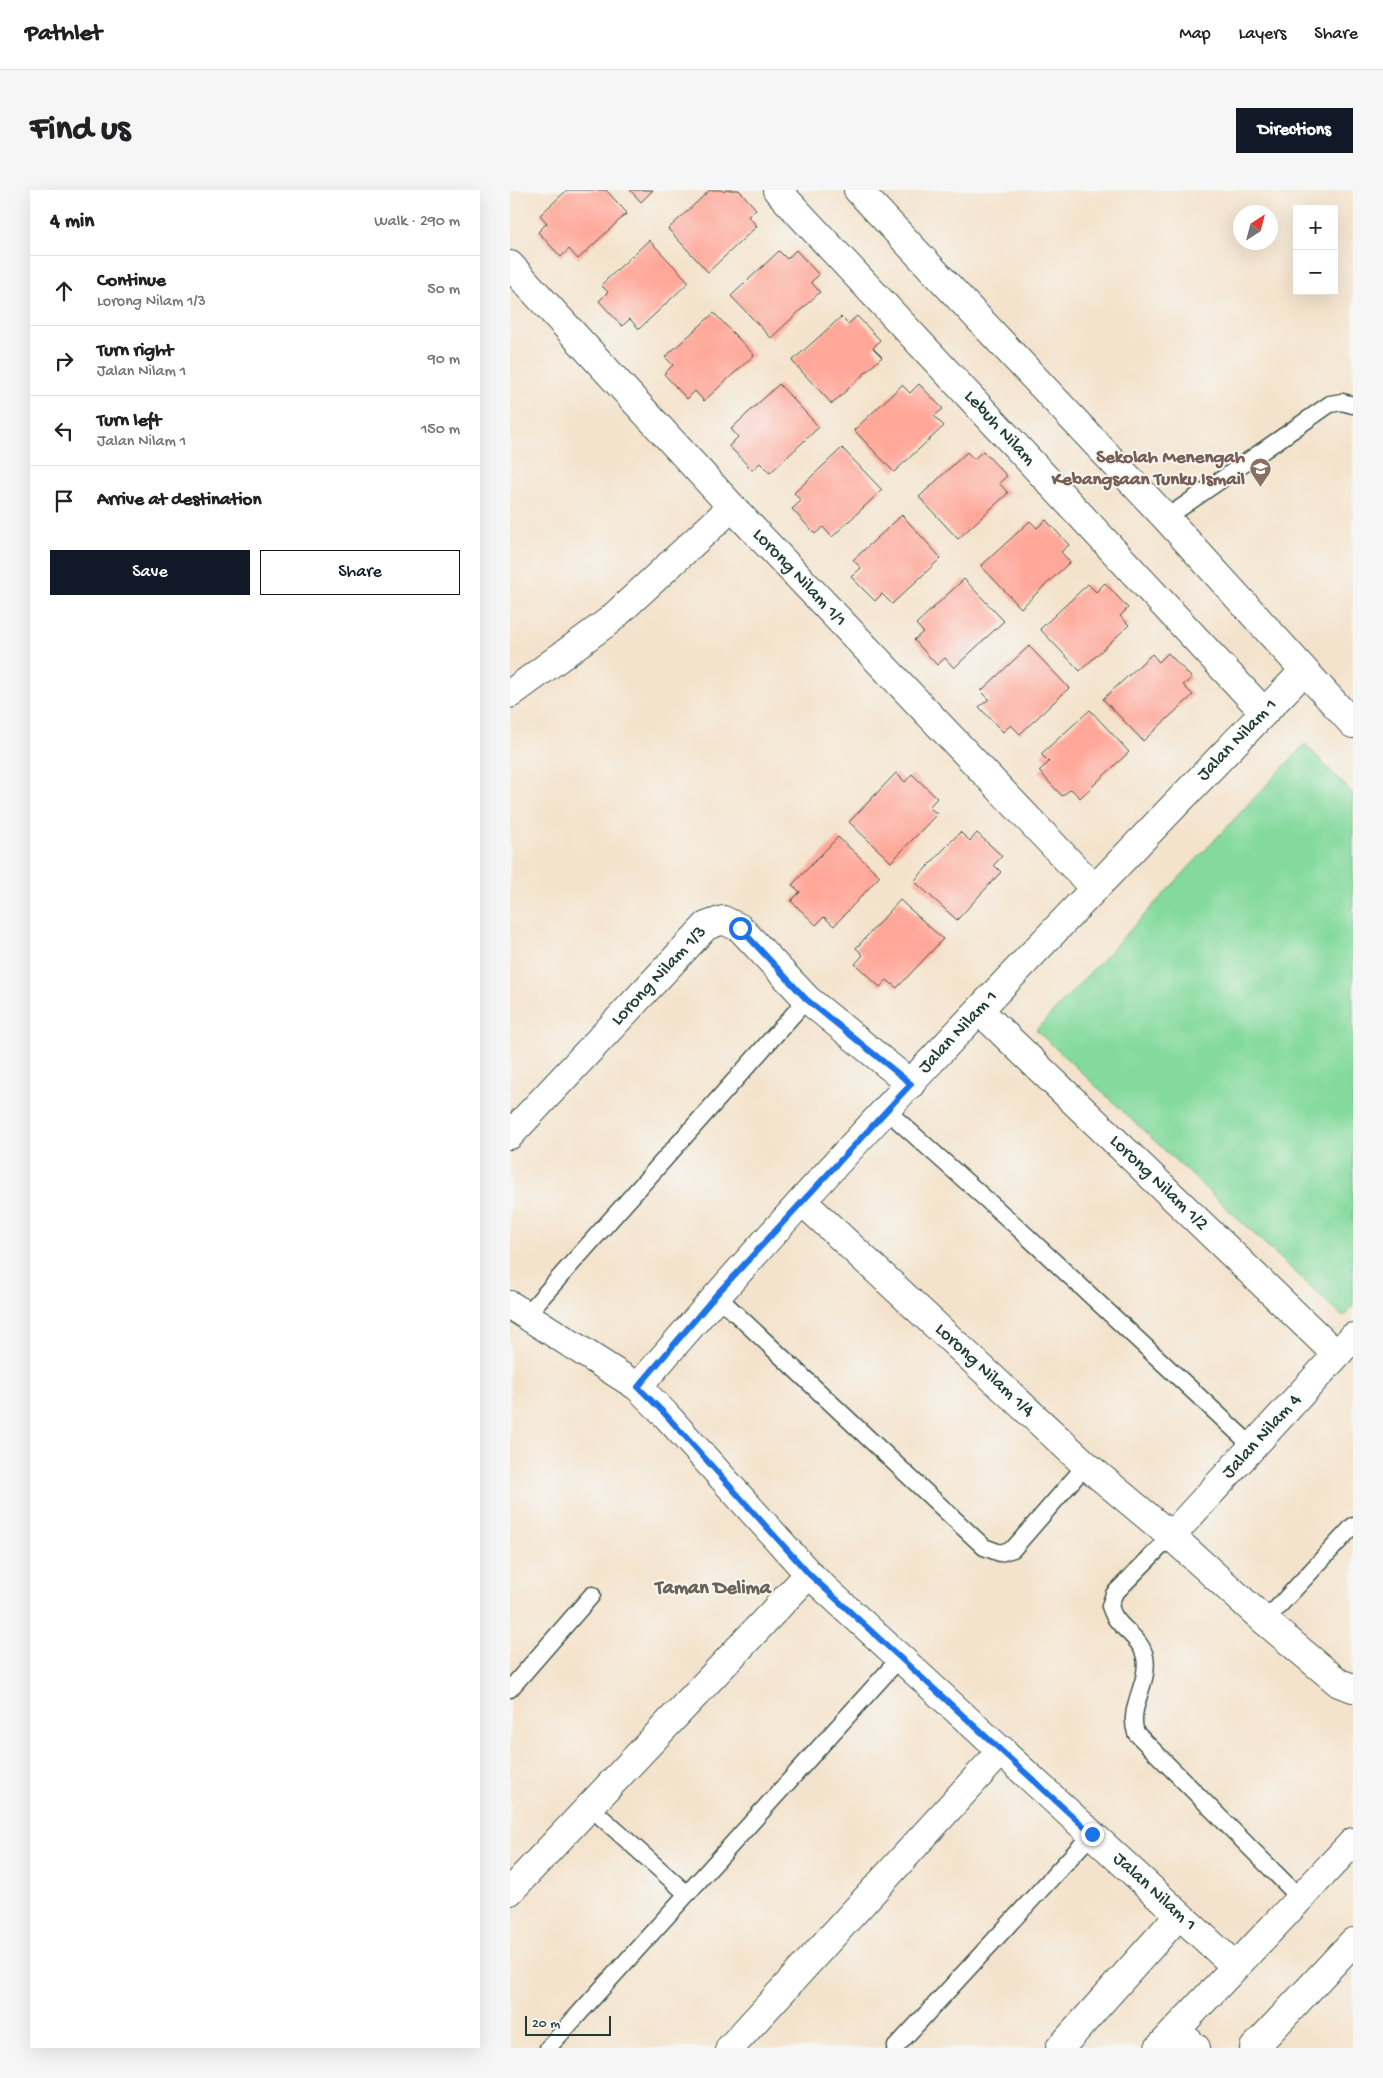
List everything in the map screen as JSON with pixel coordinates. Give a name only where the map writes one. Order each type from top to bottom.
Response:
[{"type":"street","name":"Lebuh Nilam","points":[[776,190],[1264,712]]},
{"type":"street","points":[[873,195],[1353,724]]},
{"type":"street","name":"Lorong Nilam 1/1","points":[[510,265],[732,507],[1094,888]]},
{"type":"street","points":[[510,694],[609,621],[732,507]]},
{"type":"street","name":"Jalan Nilam 1","points":[[1235,1966],[809,1574],[665,1414],[638,1387],[716,1295],[886,1110],[1094,888],[1304,670]]},
{"type":"street","name":"Lorong Nilam 1/3","points":[[510,1135],[706,926],[723,920],[740,928],[806,999],[911,1084]]},
{"type":"street","name":"Lorong Nilam 1/2","points":[[980,1011],[1345,1345]]},
{"type":"street","name":"Lorong Nilam 1/4","points":[[802,1201],[1086,1465],[1171,1536],[1264,1621],[1339,1683],[1353,1688]]},
{"type":"street","points":[[518,1310],[638,1387]]},
{"type":"street","name":"Jalan Nilam 4","points":[[1171,1536],[1345,1345]]},
{"type":"street","points":[[510,1892],[809,1574]]},
{"type":"street","points":[[730,2048],[1002,1750]]},
{"type":"street","points":[[1196,2048],[1168,2039],[1353,1842]]},
{"type":"street","points":[[1060,2048],[1179,1915]]},
{"type":"street","points":[[1254,2048],[1353,1942]]},
{"type":"lane","points":[[1166,518],[1325,407],[1342,402],[1353,405]]},
{"type":"lane","points":[[518,1310],[806,999]]},
{"type":"lane","points":[[886,1110],[1016,1226],[1252,1446]]},
{"type":"lane","points":[[716,1295],[984,1547],[1000,1553],[1013,1548],[1086,1465]]},
{"type":"lane","points":[[1264,1621],[1353,1526]]},
{"type":"lane","points":[[1171,1536],[1114,1594],[1110,1606],[1115,1619],[1141,1645],[1145,1656],[1146,1670],[1132,1723],[1136,1732],[1301,1899]]},
{"type":"lane","points":[[510,1688],[592,1595]]},
{"type":"lane","points":[[548,2048],[900,1658]]},
{"type":"lane","points":[[590,1807],[687,1894]]},
{"type":"lane","points":[[895,2048],[1092,1834]]},
{"type":"green space","points":[[1305,744],[1353,794],[1353,1306],[1343,1317],[1036,1030]]},
{"type":"building","points":[[567,190],[606,190],[627,213],[578,259],[569,249],[561,257],[538,232],[547,223],[540,215]]},
{"type":"building","points":[[630,190],[653,190],[641,202]]},
{"type":"building","points":[[710,190],[722,190],[724,192],[726,190],[739,190],[756,209],[748,216],[757,226],[708,272],[668,229]]},
{"type":"building","points":[[649,240],[689,282],[639,329],[630,319],[622,326],[599,301],[608,292],[601,285]]},
{"type":"building","points":[[796,250],[819,275],[811,282],[820,292],[771,338],[731,296],[779,251],[787,259]]},
{"type":"building","points":[[714,313],[754,355],[704,401],[695,391],[687,399],[664,374],[673,365],[665,357]]},
{"type":"building","points":[[857,316],[880,340],[873,348],[882,357],[832,404],[792,361],[841,317],[848,324]]},
{"type":"building","points":[[779,384],[819,427],[770,473],[760,463],[752,470],[729,446],[738,437],[731,429]]},
{"type":"building","points":[[919,384],[943,409],[934,416],[944,426],[894,472],[854,430],[902,385],[910,393]]},
{"type":"building","points":[[842,448],[882,490],[832,537],[823,527],[815,534],[792,509],[801,501],[794,493]]},
{"type":"building","points":[[983,451],[1007,476],[999,483],[1008,493],[958,539],[919,497],[967,452],[974,459]]},
{"type":"building","points":[[902,515],[941,558],[892,604],[882,594],[875,601],[851,577],[861,568],[853,560]]},
{"type":"building","points":[[1046,520],[1069,545],[1061,552],[1070,562],[1021,608],[981,566],[1030,521],[1037,528]]},
{"type":"building","points":[[964,579],[1004,621],[954,668],[945,658],[937,665],[914,640],[923,632],[916,624]]},
{"type":"building","points":[[1105,583],[1128,608],[1120,616],[1129,625],[1080,671],[1040,629],[1088,584],[1096,592]]},
{"type":"building","points":[[1029,646],[1069,688],[1020,734],[1011,725],[1003,732],[979,707],[989,699],[981,691]]},
{"type":"building","points":[[1168,653],[1192,678],[1183,685],[1193,695],[1143,741],[1103,699],[1152,654],[1159,662]]},
{"type":"building","points":[[1090,710],[1129,752],[1080,798],[1071,789],[1062,796],[1039,771],[1049,762],[1041,754]]},
{"type":"building","points":[[896,773],[905,782],[912,774],[937,798],[929,807],[937,814],[891,862],[849,822]]},
{"type":"building","points":[[960,832],[970,841],[977,833],[1002,856],[994,865],[1001,872],[957,920],[914,881]]},
{"type":"building","points":[[838,837],[880,876],[834,926],[824,917],[816,925],[791,901],[800,892],[792,885]]},
{"type":"building","points":[[900,900],[943,939],[897,988],[887,980],[880,987],[855,964],[863,955],[856,948]]},
{"type":"place","name":"Sekolah Menengah Kebangsaan Tunku Ismail","points":[[1261,488]]},
{"type":"district","name":"Taman Delima","points":[[713,1589]]},
{"type":"route","points":[[740,928],[806,999],[911,1084],[716,1295],[638,1387],[665,1414],[809,1574],[1092,1834]]}]
